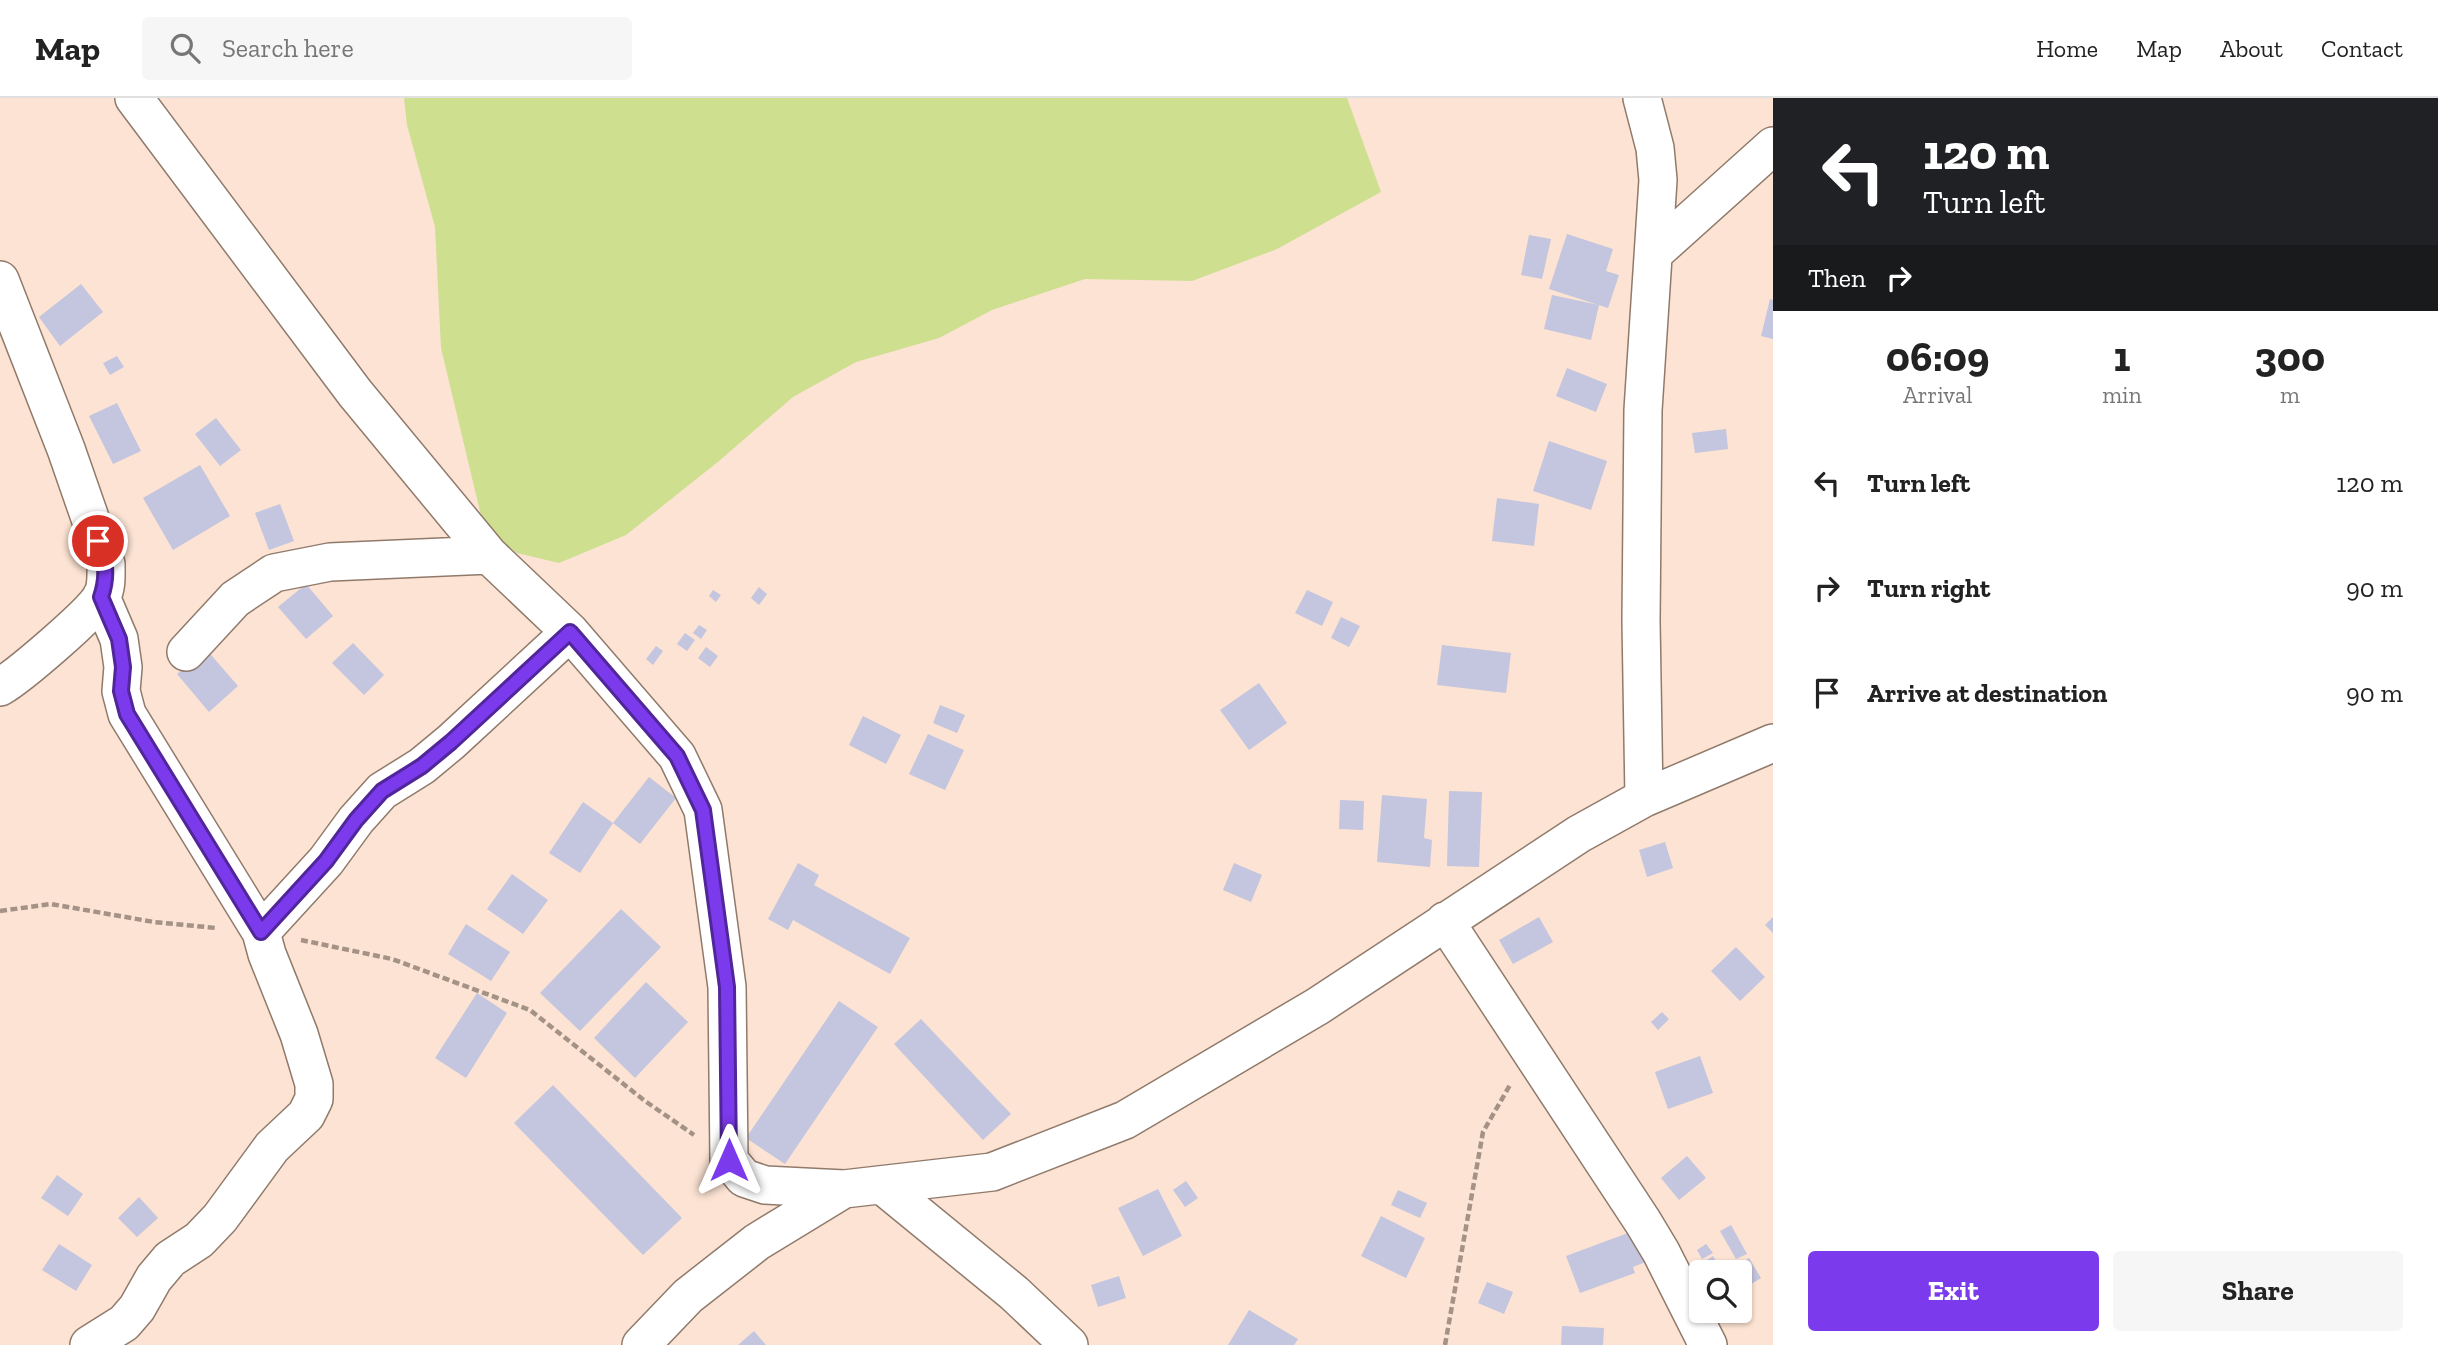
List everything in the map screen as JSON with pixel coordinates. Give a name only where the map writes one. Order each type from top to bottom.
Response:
[{"type":"street","points":[[134,98],[355,393],[489,555],[570,632],[677,756],[703,810],[727,987],[729,1160],[744,1178],[765,1185],[844,1189],[992,1172],[1125,1119],[1318,1006],[1579,834],[1644,798],[1773,743]]},
{"type":"street","points":[[1642,98],[1655,148],[1658,180],[1643,410],[1641,621],[1644,798]]},
{"type":"street","points":[[1654,253],[1773,146]]},
{"type":"street","points":[[0,279],[62,437],[106,564],[106,583],[101,597],[69,631],[0,687]]},
{"type":"street","points":[[186,652],[235,599],[274,573],[330,562],[489,555]]},
{"type":"street","points":[[89,1345],[124,1323],[170,1259],[199,1240],[220,1218],[272,1147],[306,1115],[314,1099],[314,1084],[299,1034],[261,932],[127,714],[121,691],[123,667],[119,639],[101,597]]},
{"type":"street","points":[[261,932],[326,861],[356,820],[382,791],[422,766],[451,742],[570,632]]},
{"type":"street","points":[[1445,921],[1655,1242],[1708,1345]]},
{"type":"street","points":[[882,1185],[1014,1293],[1069,1345]]},
{"type":"street","points":[[641,1345],[688,1296],[757,1242],[844,1189]]},
{"type":"path","points":[[0,911],[51,904],[155,922],[261,932],[392,959],[530,1010],[645,1101],[729,1160]]},
{"type":"path","points":[[1445,1345],[1483,1132],[1530,1051]]},
{"type":"green space","points":[[404,98],[1347,98],[1381,192],[1277,249],[1192,281],[1085,279],[992,310],[939,338],[856,362],[793,397],[719,461],[626,535],[559,563],[517,553],[484,528],[441,348],[435,227],[407,125]]},
{"type":"building","points":[[1567,234],[1613,249],[1606,271],[1619,275],[1608,308],[1549,289]]},
{"type":"building","points":[[1529,235],[1551,239],[1542,279],[1521,275]]},
{"type":"building","points":[[81,284],[103,312],[60,346],[39,317]]},
{"type":"building","points":[[1552,295],[1599,305],[1591,340],[1544,329]]},
{"type":"building","points":[[1770,299],[1773,300],[1773,339],[1761,336]]},
{"type":"building","points":[[117,356],[124,367],[110,375],[103,363]]},
{"type":"building","points":[[1567,368],[1607,384],[1596,412],[1556,396]]},
{"type":"building","points":[[117,403],[141,451],[113,464],[89,416]]},
{"type":"building","points":[[216,418],[241,450],[220,466],[195,434]]},
{"type":"building","points":[[1726,429],[1728,449],[1695,453],[1692,433]]},
{"type":"building","points":[[1549,441],[1607,461],[1591,510],[1533,491]]},
{"type":"building","points":[[200,465],[230,516],[173,550],[143,498]]},
{"type":"building","points":[[1497,498],[1539,504],[1534,546],[1492,541]]},
{"type":"building","points":[[280,504],[294,541],[269,550],[255,513]]},
{"type":"building","points":[[306,584],[333,616],[306,639],[278,607]]},
{"type":"building","points":[[759,587],[767,594],[759,605],[751,598]]},
{"type":"building","points":[[713,590],[721,595],[716,602],[709,596]]},
{"type":"building","points":[[1307,590],[1333,602],[1322,626],[1295,613]]},
{"type":"building","points":[[1341,617],[1360,626],[1349,647],[1331,638]]},
{"type":"building","points":[[699,625],[707,630],[701,639],[693,633]]},
{"type":"building","points":[[685,633],[695,640],[687,651],[677,644]]},
{"type":"building","points":[[353,643],[384,675],[364,695],[332,663]]},
{"type":"building","points":[[1442,645],[1511,653],[1506,693],[1437,685]]},
{"type":"building","points":[[656,646],[663,651],[653,665],[646,659]]},
{"type":"building","points":[[706,647],[718,656],[710,667],[698,658]]},
{"type":"building","points":[[206,649],[238,686],[209,712],[177,674]]},
{"type":"building","points":[[1259,683],[1287,723],[1249,750],[1220,710]]},
{"type":"building","points":[[940,705],[965,715],[957,733],[933,723]]},
{"type":"building","points":[[863,716],[901,735],[886,764],[849,745]]},
{"type":"building","points":[[928,734],[964,750],[945,790],[909,774]]},
{"type":"building","points":[[649,777],[676,798],[640,844],[613,823]]},
{"type":"building","points":[[1449,791],[1482,792],[1479,867],[1447,866]]},
{"type":"building","points":[[1382,795],[1427,799],[1424,838],[1432,840],[1430,867],[1377,862]]},
{"type":"building","points":[[1340,800],[1364,801],[1363,830],[1339,829]]},
{"type":"building","points":[[583,802],[613,823],[580,873],[549,853]]},
{"type":"building","points":[[1665,842],[1673,868],[1647,877],[1639,850]]},
{"type":"building","points":[[798,863],[819,875],[814,885],[910,938],[890,974],[793,920],[788,930],[768,919]]},
{"type":"building","points":[[1234,863],[1262,875],[1251,902],[1223,890]]},
{"type":"building","points":[[512,874],[548,900],[523,934],[487,909]]},
{"type":"building","points":[[621,909],[661,947],[580,1031],[540,993]]},
{"type":"building","points":[[1539,917],[1553,942],[1513,964],[1499,940]]},
{"type":"building","points":[[1773,917],[1773,933],[1765,925]]},
{"type":"building","points":[[466,924],[510,952],[491,981],[448,954]]},
{"type":"building","points":[[1736,947],[1765,977],[1740,1001],[1711,971]]},
{"type":"building","points":[[646,982],[688,1022],[635,1078],[594,1038]]},
{"type":"building","points":[[477,993],[507,1013],[466,1078],[435,1058]]},
{"type":"building","points":[[839,1001],[878,1027],[785,1164],[746,1138]]},
{"type":"building","points":[[1662,1012],[1669,1019],[1658,1030],[1651,1022]]},
{"type":"building","points":[[921,1019],[1011,1114],[983,1140],[894,1044]]},
{"type":"building","points":[[1700,1056],[1713,1093],[1668,1109],[1655,1072]]},
{"type":"building","points":[[553,1085],[682,1218],[643,1255],[514,1123]]},
{"type":"building","points":[[1687,1156],[1706,1178],[1679,1200],[1661,1178]]},
{"type":"building","points":[[57,1175],[83,1194],[68,1216],[41,1198]]},
{"type":"building","points":[[1186,1181],[1198,1198],[1185,1207],[1173,1190]]},
{"type":"building","points":[[1158,1189],[1182,1236],[1143,1256],[1118,1208]]},
{"type":"building","points":[[1398,1190],[1427,1203],[1420,1218],[1391,1205]]},
{"type":"building","points":[[139,1197],[158,1218],[137,1237],[118,1218]]},
{"type":"building","points":[[1381,1216],[1425,1238],[1406,1278],[1361,1256]]},
{"type":"building","points":[[1731,1225],[1747,1254],[1736,1259],[1720,1231]]},
{"type":"building","points":[[1636,1230],[1648,1261],[1633,1267],[1635,1273],[1580,1293],[1566,1256]]},
{"type":"building","points":[[59,1244],[92,1265],[76,1291],[42,1270]]},
{"type":"building","points":[[1706,1244],[1713,1253],[1702,1259],[1697,1250]]},
{"type":"building","points":[[1752,1263],[1761,1278],[1752,1284]]},
{"type":"building","points":[[1119,1276],[1126,1298],[1098,1307],[1091,1285]]},
{"type":"building","points":[[1487,1282],[1513,1292],[1504,1314],[1478,1303]]},
{"type":"building","points":[[1249,1310],[1298,1339],[1294,1345],[1228,1345]]},
{"type":"building","points":[[1562,1326],[1604,1328],[1603,1345],[1561,1345]]},
{"type":"building","points":[[754,1331],[766,1345],[738,1345]]},
{"type":"route","points":[[98,541],[106,564],[106,583],[101,597],[119,639],[123,667],[121,691],[127,714],[261,932],[326,861],[356,820],[382,791],[422,766],[451,742],[570,632],[677,756],[703,810],[727,987],[729,1160]]}]
